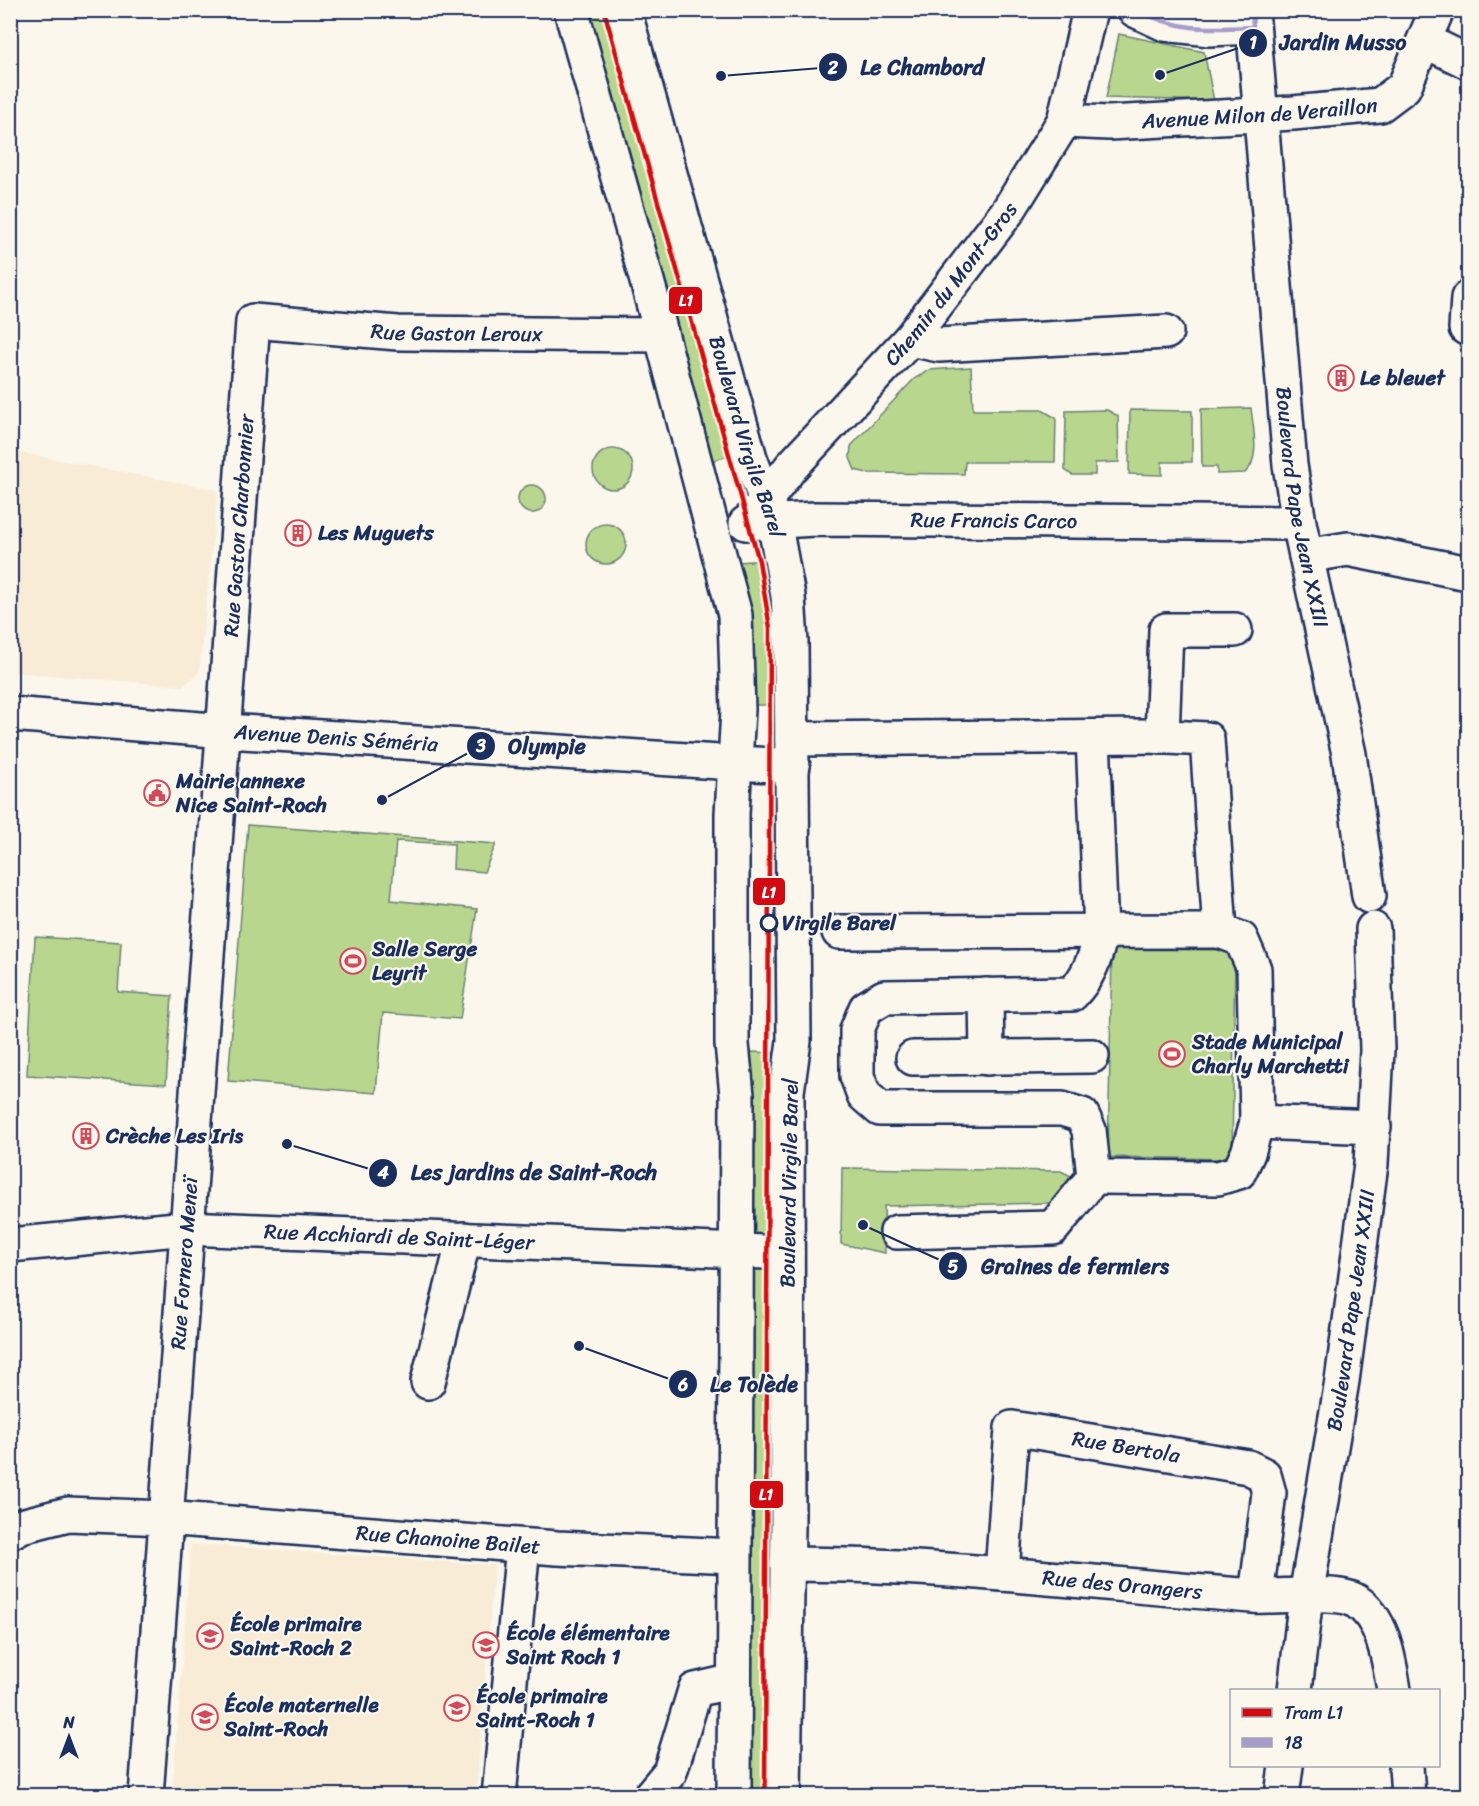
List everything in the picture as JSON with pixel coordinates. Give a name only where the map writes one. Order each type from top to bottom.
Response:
[{"type":"street","points":[[571,10],[661,335],[735,615],[738,699],[732,814],[732,1021],[737,1095],[734,1796]]},
{"type":"street","name":"Boulevard Virgile Barel","points":[[624,10],[750,458],[763,514],[788,596],[793,752],[794,1041],[787,1092],[787,1564],[784,1796]]},
{"type":"street","name":"Chemin du Mont-Gros","points":[[763,514],[791,467],[910,339],[1008,211],[1064,121],[1090,10]]},
{"type":"street","points":[[1135,10],[1165,24],[1210,29],[1253,19]]},
{"type":"street","name":"Avenue Milon de Veraillon","points":[[1064,121],[1109,123],[1380,105],[1404,87],[1437,10]]},
{"type":"street","name":"Boulevard Pape Jean XXIII","points":[[1253,19],[1290,465],[1299,523],[1349,754],[1369,896]]},
{"type":"street","points":[[1425,41],[1468,62]]},
{"type":"street","name":"Rue Gaston Leroux","points":[[253,321],[398,333],[661,335]]},
{"type":"street","name":"Rue Gaston Charbonnier","points":[[226,731],[253,321]]},
{"type":"street","points":[[910,339],[939,345],[1166,332]]},
{"type":"street","name":"Rue Francis Carco","points":[[702,493],[716,517],[763,514],[1299,523]]},
{"type":"street","points":[[1306,556],[1348,549],[1468,573]]},
{"type":"street","points":[[1162,737],[1166,630],[1235,630]]},
{"type":"street","name":"Avenue Denis Séméria","points":[[10,714],[226,731],[735,764]]},
{"type":"street","name":"Rue Fornero Meneï","points":[[146,1796],[164,1518],[226,731]]},
{"type":"street","points":[[735,764],[793,752],[1093,737],[1208,739],[1220,931]]},
{"type":"street","points":[[897,1232],[1053,1228],[1094,1177],[1089,1130],[1082,1115],[1062,1109],[880,1109],[864,1095],[857,1076],[857,1030],[866,1008],[884,997],[1072,994],[1081,985],[1097,952],[1101,932],[1093,737]]},
{"type":"street","name":"Boulevard Pape Jean XXIII","points":[[1295,1689],[1306,1596],[1342,1381],[1374,1127],[1377,1050],[1373,929]]},
{"type":"street","points":[[839,932],[1220,931],[1241,939],[1254,969],[1257,1122],[1248,1153],[1239,1172],[1218,1178],[1094,1177]]},
{"type":"street","points":[[986,995],[987,1058]]},
{"type":"street","points":[[913,1058],[1092,1056]]},
{"type":"street","points":[[1257,1122],[1374,1127]]},
{"type":"street","name":"Rue Acchiardi de Saint-Léger","points":[[10,1245],[187,1228],[735,1252],[787,1252]]},
{"type":"street","points":[[428,1382],[464,1239]]},
{"type":"street","name":"Rue Bertola","points":[[1002,1574],[1012,1428],[1248,1467],[1264,1475],[1269,1493],[1256,1596]]},
{"type":"street","name":"Rue Chanoine Bailet","points":[[10,1532],[21,1526],[68,1514],[164,1518],[523,1546],[734,1556]]},
{"type":"street","points":[[499,1796],[523,1546]]},
{"type":"street","name":"Rue des Orangers","points":[[787,1564],[1002,1574],[1256,1596],[1336,1594],[1356,1600],[1377,1626],[1389,1658],[1394,1689]]},
{"type":"street","points":[[650,1796],[670,1772],[695,1690],[734,1681]]},
{"type":"street","points":[[1282,1796],[1286,1767]]},
{"type":"street","points":[[1406,1767],[1408,1796]]},
{"type":"shaded area","points":[[11,451],[218,490],[199,673],[183,686],[11,672]]},
{"type":"shaded area","points":[[191,1544],[494,1565],[476,1795],[172,1795]]},
{"type":"green space","points":[[583,11],[610,11],[735,454],[711,461]]},
{"type":"green space","points":[[1119,34],[1204,52],[1214,101],[1106,98]]},
{"type":"green space","points":[[971,367],[973,410],[1042,410],[1056,418],[1055,462],[965,462],[964,474],[867,473],[855,470],[850,458],[851,446],[914,379],[929,370]]},
{"type":"green space","points":[[1251,408],[1254,452],[1250,467],[1245,473],[1217,474],[1217,467],[1202,467],[1201,409]]},
{"type":"green space","points":[[1107,410],[1118,416],[1119,462],[1095,463],[1095,475],[1072,475],[1065,470],[1066,411]]},
{"type":"green space","points":[[1130,410],[1192,411],[1192,462],[1162,462],[1162,475],[1129,474]]},
{"type":"green space","points":[[613,449],[621,450],[627,455],[632,461],[632,477],[627,483],[621,488],[613,489],[605,488],[599,483],[594,477],[593,469],[594,461],[599,455],[605,450]]},
{"type":"green space","points":[[532,485],[542,489],[546,499],[542,509],[532,513],[522,509],[518,499],[522,489]]},
{"type":"green space","points":[[606,524],[614,525],[620,530],[625,536],[625,552],[620,558],[614,563],[606,564],[598,563],[592,558],[587,552],[586,544],[587,536],[592,530],[598,525]]},
{"type":"green space","points":[[765,560],[771,587],[779,705],[749,705],[738,562]]},
{"type":"green space","name":"Salle Serge Leyrit","points":[[248,825],[496,844],[484,872],[453,869],[454,844],[396,841],[391,900],[477,909],[460,1019],[383,1013],[376,1093],[228,1081]]},
{"type":"green space","points":[[35,937],[121,942],[118,992],[172,996],[166,1084],[27,1075]]},
{"type":"green space","name":"Stade Municipal Charly Marchetti","points":[[1112,949],[1235,950],[1232,1159],[1108,1157]]},
{"type":"green space","points":[[749,1052],[776,1053],[773,1795],[746,1796]]},
{"type":"green space","points":[[842,1168],[1061,1171],[1075,1178],[1055,1203],[884,1206],[885,1253],[841,1244]]},
{"type":"tram line","name":"L1","points":[[604,10],[759,561],[770,628],[765,1796]]},
{"type":"transit line","name":"18","points":[[1136,10],[1180,25],[1221,28],[1253,27],[1252,10]]},
{"type":"place","name":"Jardin Musso","points":[[1160,75]]},
{"type":"place","name":"Le Chambord","points":[[721,76]]},
{"type":"place","name":"Le bleuet","points":[[1341,378]]},
{"type":"place","name":"Les Muguets","points":[[298,533]]},
{"type":"place","name":"Mairie annexe Nice Saint-Roch","points":[[157,793]]},
{"type":"place","name":"Olympie","points":[[382,800]]},
{"type":"place","name":"Virgile Barel","points":[[769,923]]},
{"type":"place","name":"Salle Serge Leyrit","points":[[353,961]]},
{"type":"place","name":"Stade Municipal Charly Marchetti","points":[[1172,1054]]},
{"type":"place","name":"Crèche Les Iris","points":[[86,1136]]},
{"type":"place","name":"Les jardins de Saint-Roch","points":[[287,1144]]},
{"type":"place","name":"Graines de fermiers","points":[[863,1225]]},
{"type":"place","name":"Le Tolède","points":[[579,1346]]},
{"type":"place","name":"École primaire Saint-Roch 2","points":[[210,1636]]},
{"type":"place","name":"École élémentaire Saint Roch 1","points":[[486,1645]]},
{"type":"place","name":"École primaire Saint-Roch 1","points":[[457,1708]]},
{"type":"place","name":"École maternelle Saint-Roch","points":[[205,1717]]}]
